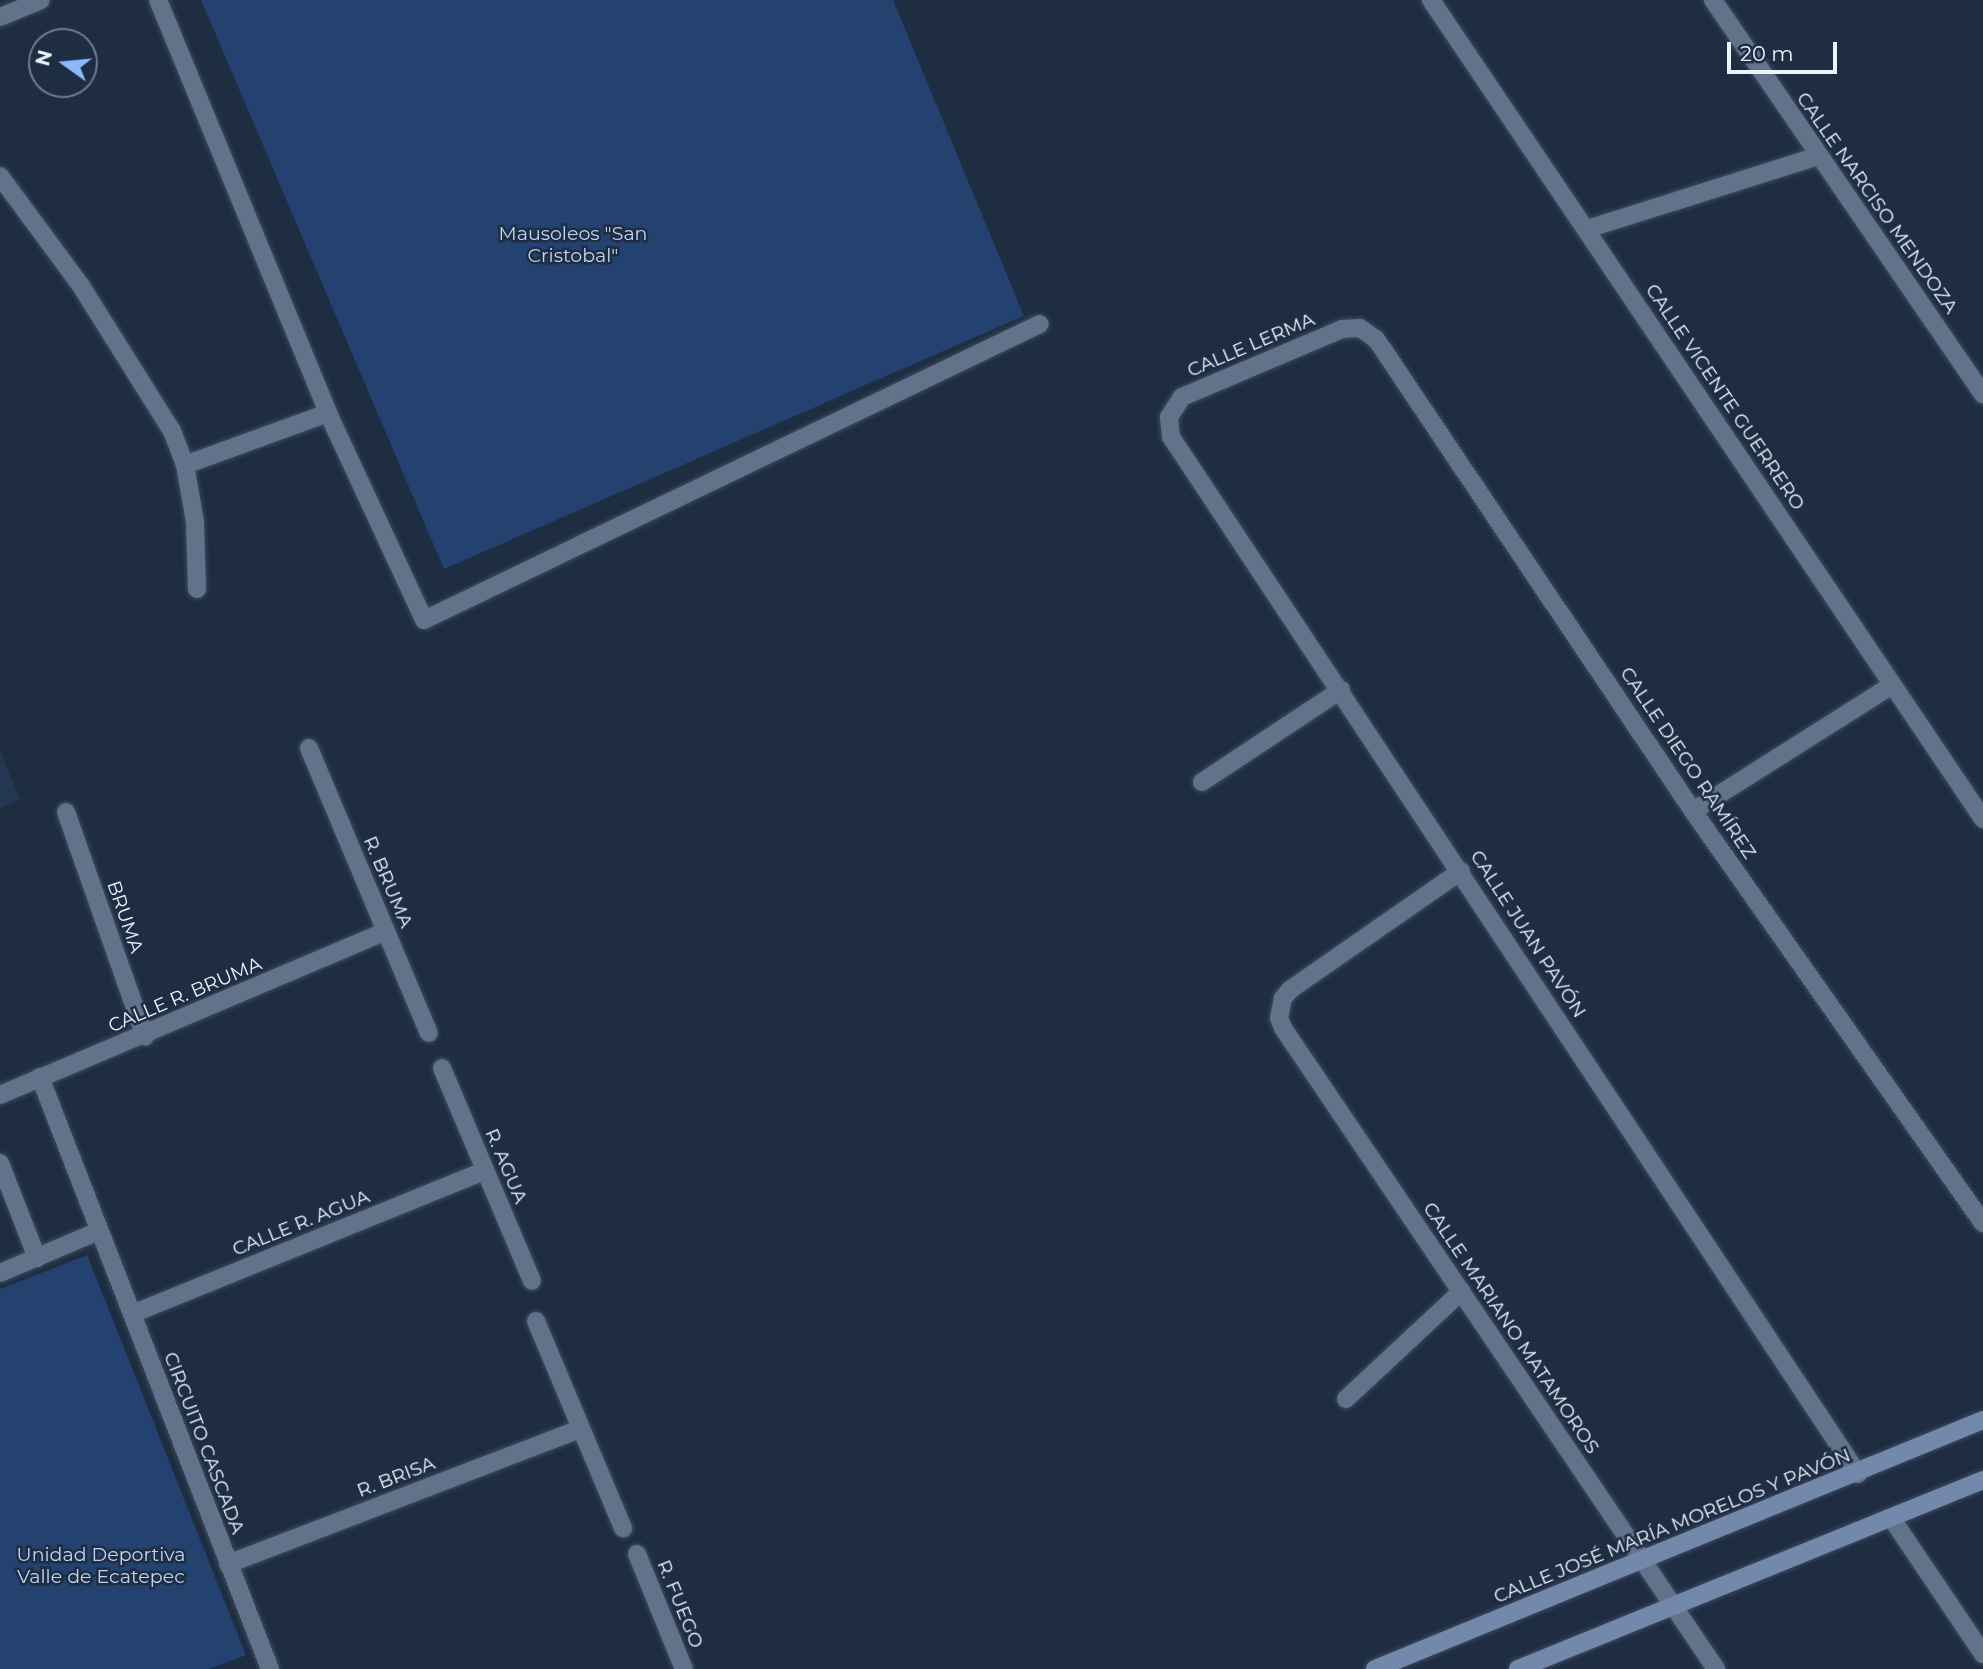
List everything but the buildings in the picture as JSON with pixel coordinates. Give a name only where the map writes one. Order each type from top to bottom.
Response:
[{"type":"street","points":[[0,17],[41,0]]},
{"type":"street","points":[[158,0],[327,413],[424,620],[1040,324]]},
{"type":"street","name":"CALLE VICENTE GUERRERO","points":[[1431,0],[1983,819]]},
{"type":"street","name":"CALLE NARCISO MENDOZA","points":[[1713,0],[1983,394]]},
{"type":"street","points":[[1587,229],[1819,156]]},
{"type":"street","points":[[0,176],[81,286],[173,431],[185,465],[195,522],[197,589]]},
{"type":"street","name":"CALLE LERMA","points":[[1170,417],[1182,397],[1342,329],[1360,328]]},
{"type":"street","name":"CALLE DIEGO RAMÍREZ","points":[[1360,328],[1376,338],[1693,811],[1983,1223]]},
{"type":"street","points":[[185,465],[327,413]]},
{"type":"street","name":"CALLE JUAN PAVÓN","points":[[1170,417],[1171,437],[1858,1474]]},
{"type":"street","points":[[1693,811],[1892,685]]},
{"type":"street","points":[[1202,782],[1341,691]]},
{"type":"street","name":"R. BRUMA","points":[[309,748],[429,1033]]},
{"type":"street","name":"BRUMA","points":[[66,812],[145,1035]]},
{"type":"street","name":"CALLE MARIANO MATAMOROS","points":[[1461,871],[1290,990],[1279,1008],[1283,1028],[1716,1669]]},
{"type":"street","name":"CALLE R. BRUMA","points":[[0,1095],[386,931]]},
{"type":"street","name":"R. AGUA","points":[[442,1068],[532,1281]]},
{"type":"street","name":"CIRCUITO CASCADA","points":[[40,1077],[270,1669]]},
{"type":"street","points":[[0,1163],[37,1258]]},
{"type":"street","name":"CALLE R. AGUA","points":[[132,1314],[485,1171]]},
{"type":"street","points":[[0,1273],[99,1231]]},
{"type":"street","points":[[1346,1399],[1462,1291]]},
{"type":"street","points":[[536,1321],[579,1429],[623,1528]]},
{"type":"street","name":"CALLE JOSÉ MARÍA MORELOS Y PAVÓN","points":[[1375,1669],[1858,1474],[1983,1420]]},
{"type":"street","name":"R. BRISA","points":[[228,1564],[579,1429]]},
{"type":"street","points":[[1518,1669],[1983,1480]]},
{"type":"street","points":[[1892,1519],[1983,1654]]},
{"type":"street","name":"R. FUEGO","points":[[637,1554],[679,1668]]},
{"type":"shaded area","points":[[0,750],[20,800],[0,808]]},
{"type":"green space","name":"Mausoleos \"San Cristobal\"","points":[[201,0],[893,0],[1024,316],[444,569]]},
{"type":"green space","name":"Unidad Deportiva Valle de Ecatepec","points":[[87,1255],[246,1655],[209,1669],[0,1669],[0,1289]]}]
